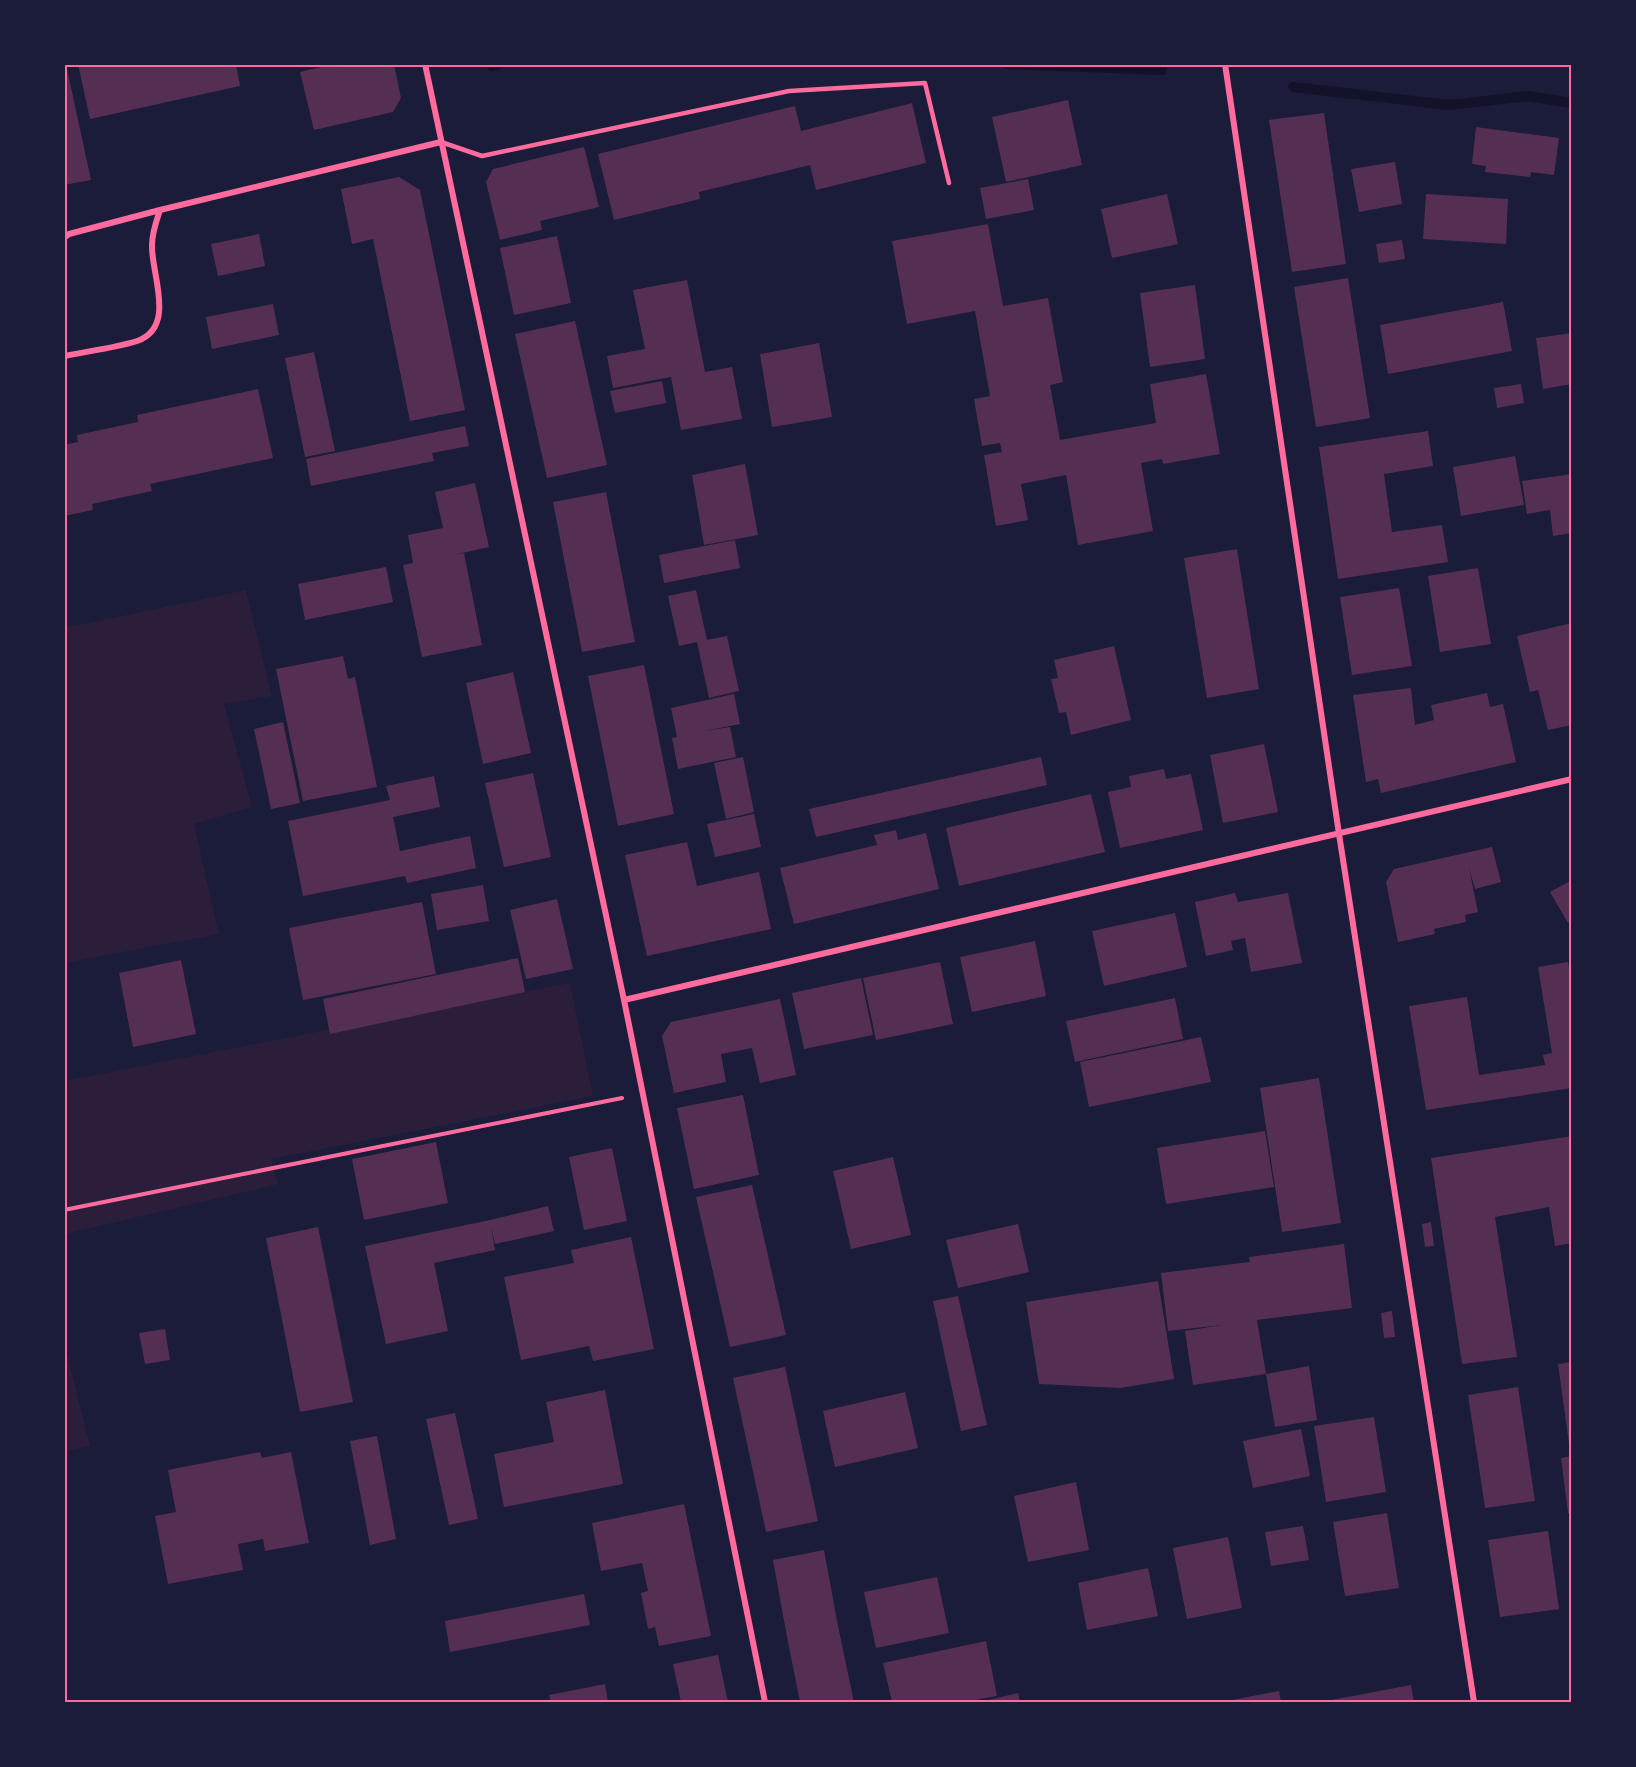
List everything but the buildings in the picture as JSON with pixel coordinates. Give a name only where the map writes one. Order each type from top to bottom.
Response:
[{"type":"street","points":[[425,64],[624,1000],[765,1702]]},
{"type":"street","points":[[1225,64],[1339,834],[1474,1702]]},
{"type":"street","points":[[64,238],[69,234],[160,210],[441,142]]},
{"type":"street","points":[[64,356],[138,340],[151,333],[158,320],[160,294],[152,248],[153,229],[160,210]]},
{"type":"street","points":[[624,1000],[1572,779]]},
{"type":"lane","points":[[441,142],[482,156],[789,91],[925,82],[949,183]]},
{"type":"path","points":[[64,1210],[643,1094]]},
{"type":"shaded area","points":[[246,590],[272,696],[224,704],[252,807],[194,824],[219,934],[65,963],[65,628]]},
{"type":"shaded area","points":[[570,983],[593,1096],[271,1159],[278,1184],[65,1234],[64,1081]]},
{"type":"shaded area","points":[[64,1341],[90,1446],[65,1451],[64,1451]]},
{"type":"waterway","points":[[492,66],[499,64]]},
{"type":"waterway","points":[[1008,64],[1162,70]]},
{"type":"waterway","points":[[1293,87],[1449,105],[1528,96],[1572,103]]}]
